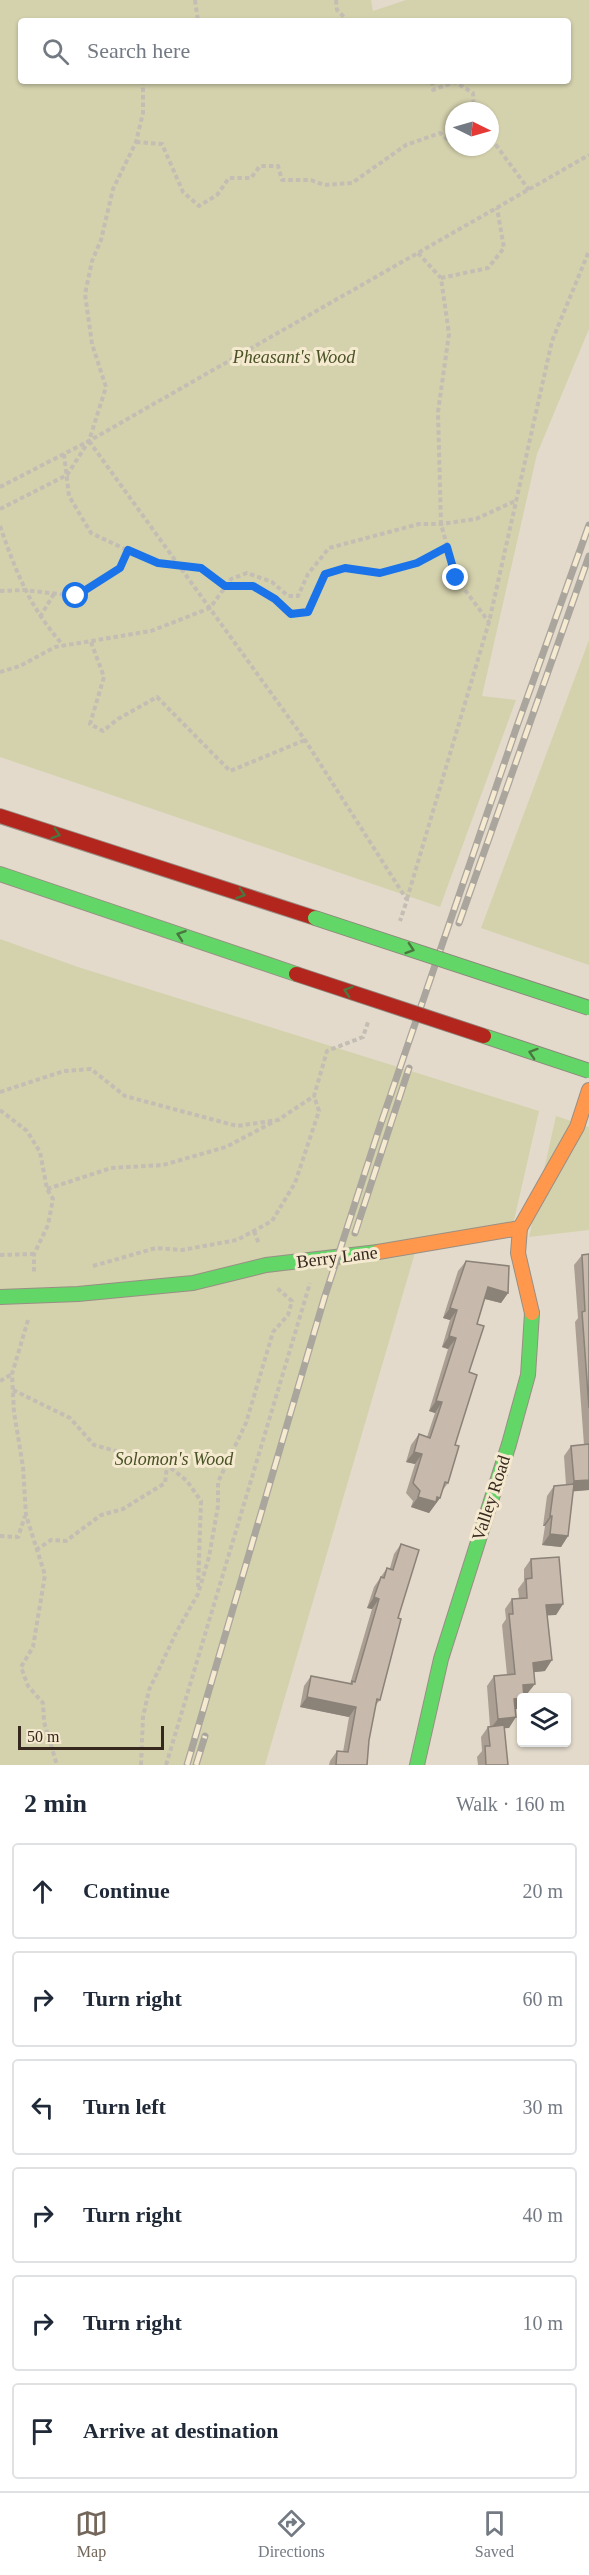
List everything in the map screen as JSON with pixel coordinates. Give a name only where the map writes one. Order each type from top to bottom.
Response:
[{"type":"main road","points":[[0,816],[589,1008]]},
{"type":"main road","points":[[0,874],[589,1071]]},
{"type":"main road","points":[[519,1228],[577,1127],[589,1090]]},
{"type":"main road","name":"Berry Lane","points":[[0,1298],[194,1283],[266,1265],[367,1254],[519,1228]]},
{"type":"main road","name":"Valley Road","points":[[417,1765],[441,1659],[509,1444],[528,1375],[533,1318],[531,1300],[518,1253],[519,1228]]},
{"type":"path","points":[[195,0],[198,18]]},
{"type":"path","points":[[336,0],[338,10],[345,18]]},
{"type":"path","points":[[0,509],[67,475],[89,441],[106,387],[92,344],[85,294],[92,261],[102,240],[113,189],[136,142],[143,113],[143,84]]},
{"type":"path","points":[[432,84],[433,90],[450,84]]},
{"type":"path","points":[[458,84],[473,93],[474,102]]},
{"type":"path","points":[[136,142],[162,144],[183,192],[199,206],[217,195],[229,178],[251,178],[260,165],[278,166],[282,180],[311,180],[324,185],[351,183],[406,145],[440,133],[445,137]]},
{"type":"path","points":[[499,151],[529,190]]},
{"type":"path","points":[[0,487],[89,441],[589,155]]},
{"type":"path","points":[[441,278],[488,268],[504,248],[496,208]]},
{"type":"path","points":[[397,932],[489,622],[552,341],[589,251]]},
{"type":"path","points":[[418,253],[441,278],[449,334],[438,412],[441,524],[456,578],[489,622]]},
{"type":"path","points":[[89,441],[305,740],[407,900]]},
{"type":"path","points":[[64,454],[69,496],[91,532],[158,563],[201,568],[225,586],[253,586],[275,599],[291,614],[308,612],[325,574],[345,568],[380,573],[417,563],[447,547]]},
{"type":"path","points":[[0,672],[20,666],[55,646],[151,631],[210,608],[231,579],[247,573],[272,582],[288,596],[298,596],[308,574],[329,548],[419,524],[441,524],[476,519],[516,501]]},
{"type":"path","points":[[0,526],[24,590],[40,617],[63,645]]},
{"type":"path","points":[[0,591],[55,592],[76,596],[120,568],[128,550]]},
{"type":"path","points":[[40,617],[55,592]]},
{"type":"path","points":[[91,642],[104,677],[90,724],[103,731],[118,719],[157,698],[230,771],[305,740]]},
{"type":"path","points":[[90,1267],[156,1248],[182,1250],[237,1240],[272,1221],[295,1183],[319,1111],[314,1096],[327,1051],[363,1037],[370,1016]]},
{"type":"path","points":[[0,1092],[64,1071],[91,1069],[125,1096],[237,1126],[278,1120]]},
{"type":"path","points":[[47,1189],[111,1168],[163,1166],[226,1147],[278,1120],[314,1096]]},
{"type":"path","points":[[0,1110],[27,1131],[40,1152],[47,1189],[53,1199],[48,1225],[34,1254],[35,1296],[12,1374],[26,1515],[45,1575],[33,1647],[21,1667],[28,1686],[44,1703],[44,1722],[57,1765]]},
{"type":"path","points":[[0,1255],[34,1254]]},
{"type":"path","points":[[166,1765],[317,1259]]},
{"type":"path","points":[[141,1765],[143,1717],[149,1690],[177,1631],[198,1594],[209,1557],[218,1506],[218,1482],[246,1423],[273,1332],[288,1315],[292,1301],[275,1286]]},
{"type":"path","points":[[0,1381],[12,1374]]},
{"type":"path","points":[[13,1390],[70,1418],[94,1445],[167,1465],[187,1480],[201,1500],[198,1594]]},
{"type":"path","points":[[36,1550],[51,1540],[66,1540],[101,1515],[123,1509],[165,1483],[167,1465]]},
{"type":"path","points":[[0,1536],[18,1537],[26,1515]]},
{"type":"green space","name":"Pheasant's Wood","points":[[0,0],[371,0],[373,11],[406,0],[589,0],[589,329],[537,454],[482,696],[516,700],[440,907],[0,757]]},
{"type":"green space","points":[[589,640],[589,965],[481,928]]},
{"type":"green space","name":"Solomon's Wood","points":[[0,939],[78,967],[539,1111],[512,1229],[417,1246],[265,1765],[0,1765]]},
{"type":"green space","points":[[556,1116],[589,1127],[589,1230],[529,1237]]},
{"type":"building","points":[[589,1254],[589,1408],[582,1312],[585,1311],[582,1255]]},
{"type":"building","points":[[466,1261],[509,1266],[508,1293],[488,1287],[477,1324],[484,1326],[469,1372],[477,1375],[455,1445],[459,1446],[448,1483],[445,1482],[440,1498],[437,1497],[436,1502],[418,1497],[420,1491],[413,1483],[422,1454],[414,1452],[419,1434],[430,1438],[442,1402],[436,1401],[456,1338],[449,1336],[457,1310],[450,1308]]},
{"type":"building","points":[[589,1444],[589,1480],[574,1481],[571,1446]]},
{"type":"building","points":[[574,1484],[568,1536],[550,1534],[554,1486]]},
{"type":"building","points":[[401,1544],[419,1550],[398,1618],[401,1619],[380,1700],[377,1699],[367,1765],[336,1765],[337,1751],[348,1752],[356,1707],[307,1697],[311,1676],[352,1684],[352,1681],[355,1682],[379,1599],[374,1597],[387,1568],[393,1570]]},
{"type":"building","points":[[559,1557],[563,1604],[546,1605],[552,1660],[533,1663],[535,1684],[523,1685],[524,1693],[517,1693],[517,1699],[514,1699],[516,1717],[498,1719],[494,1676],[515,1674],[509,1614],[513,1614],[512,1599],[527,1598],[526,1579],[532,1578],[531,1559]]},
{"type":"building","points":[[504,1725],[508,1765],[486,1765],[485,1746],[490,1746],[488,1727]]},
{"type":"railway","points":[[187,1765],[324,1299],[380,1126],[517,726],[589,525]]},
{"type":"railway","points":[[459,923],[589,556]]},
{"type":"railway","points":[[355,1233],[409,1068]]},
{"type":"railway","points":[[196,1765],[205,1736]]},
{"type":"traffic: fast","points":[[0,874],[296,974]]},
{"type":"traffic: fast","points":[[315,918],[589,1008]]},
{"type":"traffic: fast","points":[[484,1036],[589,1071]]},
{"type":"traffic: fast","points":[[0,1297],[78,1294],[193,1283],[266,1265],[378,1252]]},
{"type":"traffic: fast","points":[[417,1765],[441,1659],[509,1444],[528,1375],[532,1313]]},
{"type":"traffic: slow","points":[[532,1313],[518,1253],[520,1228],[577,1127],[589,1090]]},
{"type":"traffic: slow","points":[[378,1252],[520,1228]]},
{"type":"traffic: jam","points":[[0,816],[315,918]]},
{"type":"traffic: jam","points":[[296,974],[484,1036]]},
{"type":"route","points":[[76,596],[120,568],[128,550],[158,563],[201,568],[225,586],[253,586],[275,599],[291,614],[308,612],[325,574],[345,568],[380,573],[417,563],[447,547],[456,578]]}]
